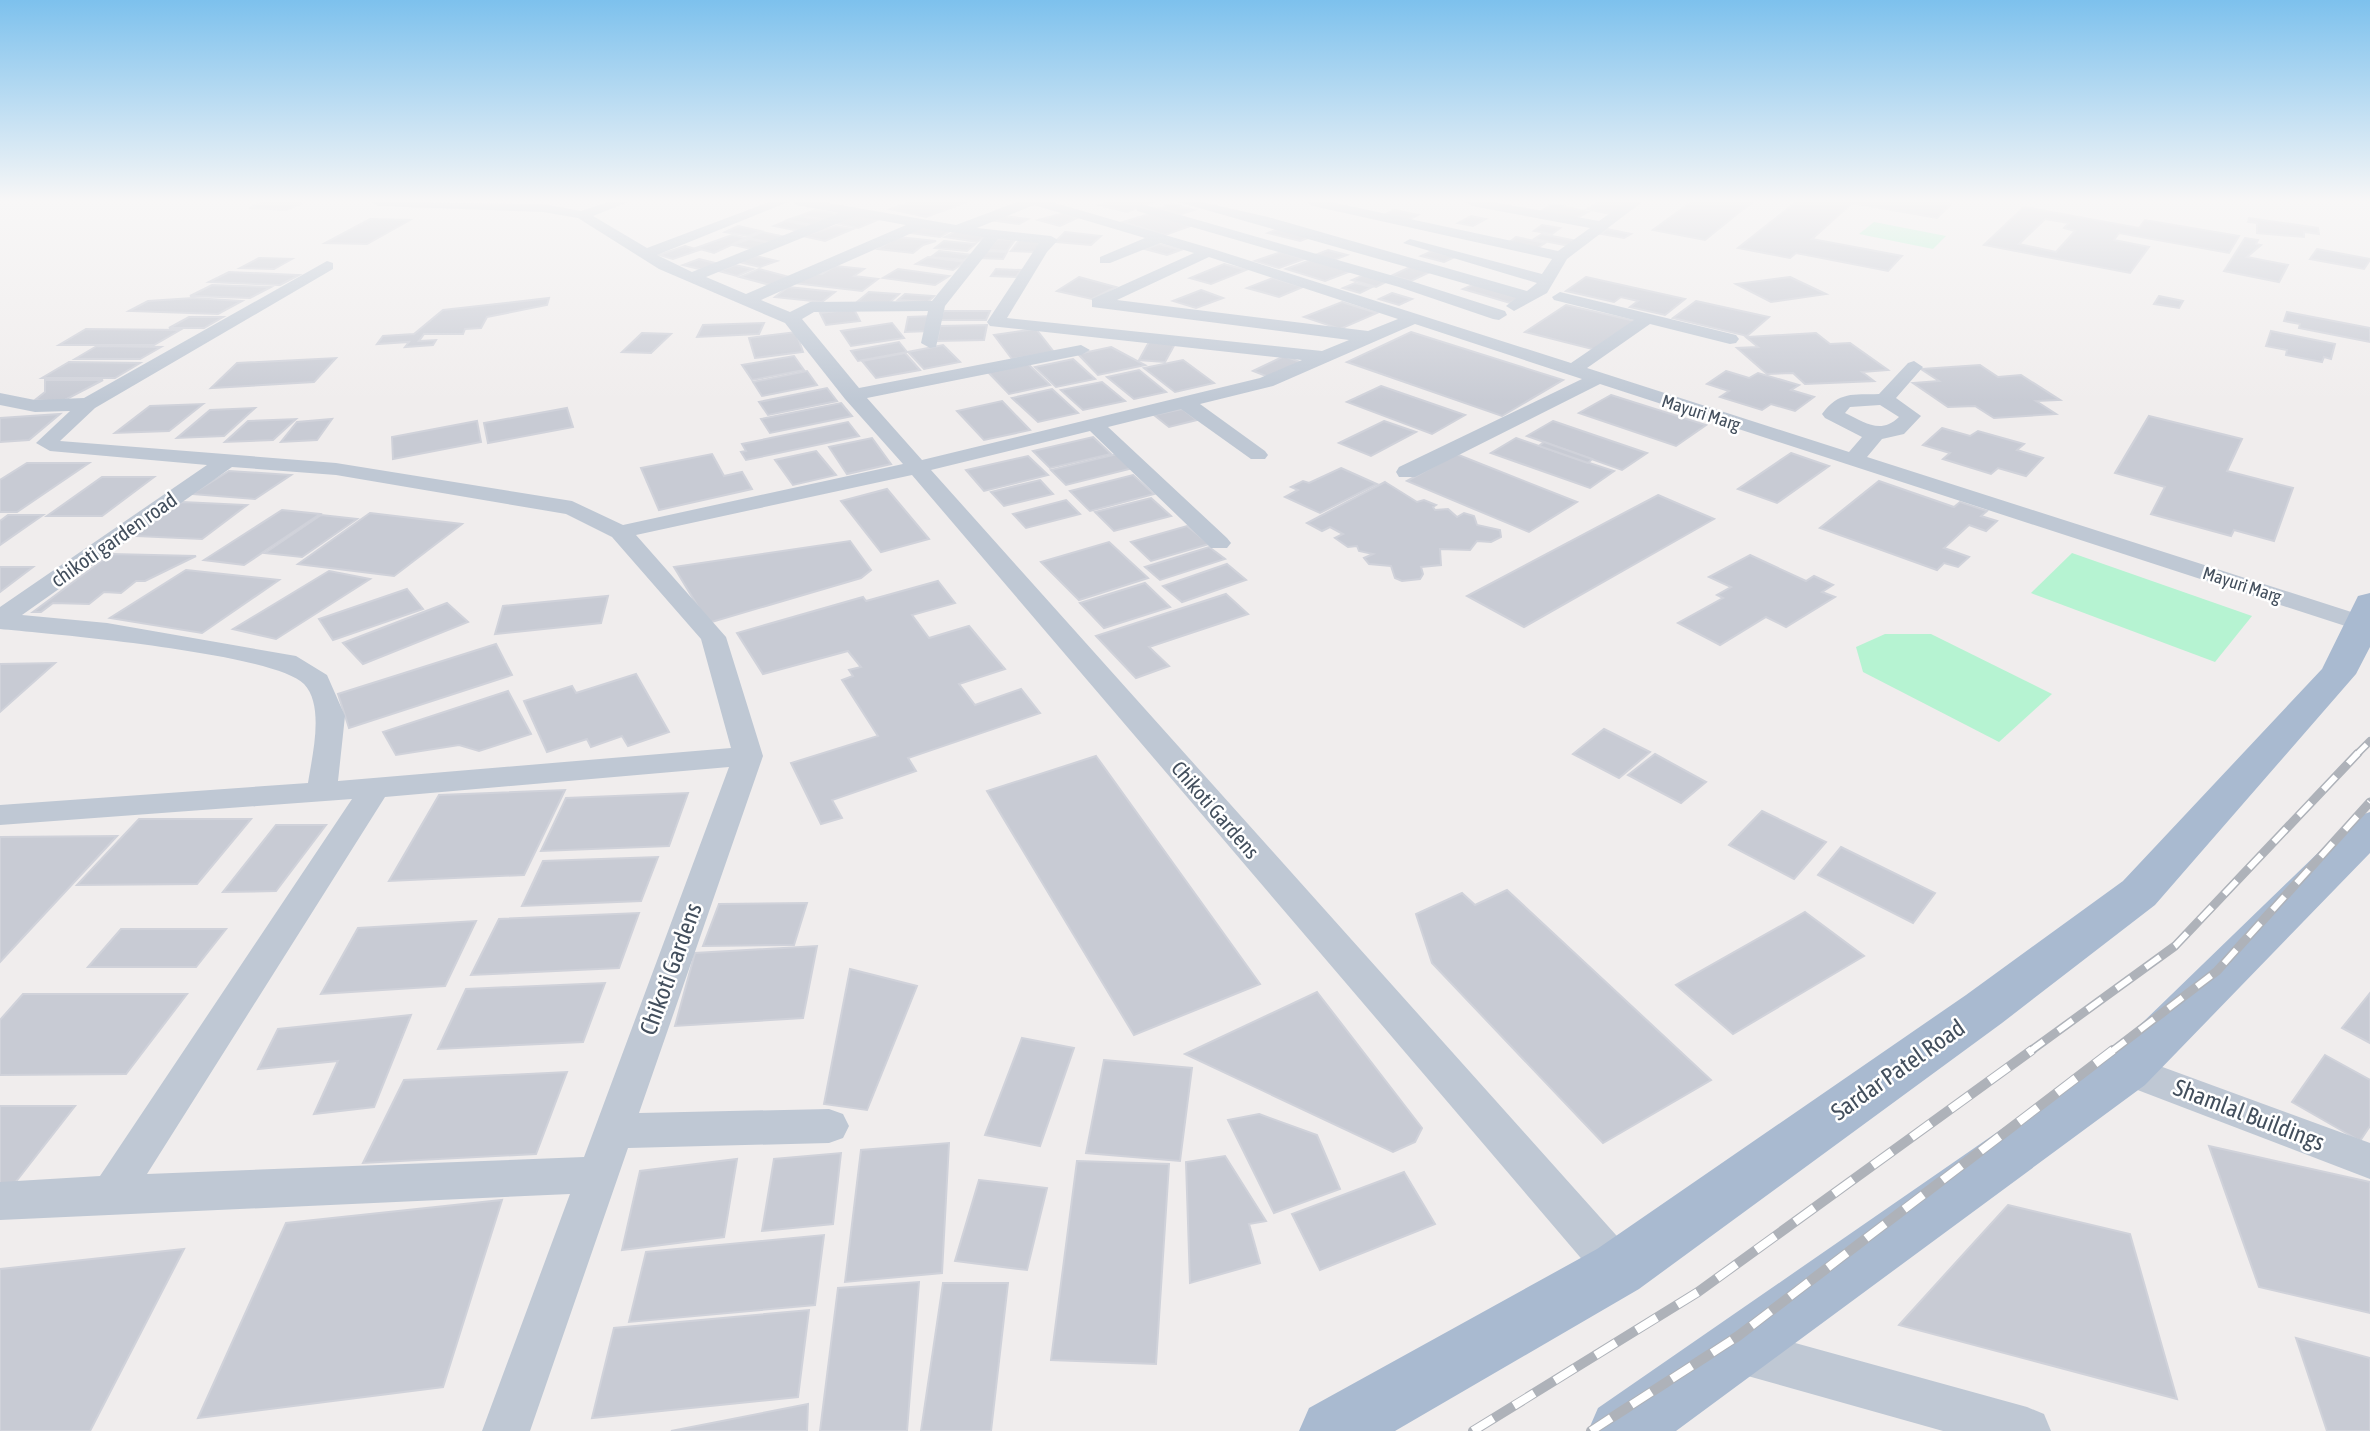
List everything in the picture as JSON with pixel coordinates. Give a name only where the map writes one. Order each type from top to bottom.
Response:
[{"type":"main road","name":"Sardar Patel Road","points":[[1332,1431],[1618,1269],[1983,1009],[2139,893],[2338,674],[2368,618]]},
{"type":"main road","points":[[1621,1431],[2127,1070],[2370,827]]},
{"type":"street","points":[[0,815],[375,788],[748,756],[713,637],[620,532],[572,508],[336,469],[57,447],[46,443],[88,404],[322,269]]},
{"type":"street","points":[[676,269],[745,301],[791,318],[810,307],[937,306]]},
{"type":"street","points":[[693,277],[713,269]]},
{"type":"street","points":[[745,301],[819,269]]},
{"type":"street","points":[[930,343],[937,306],[966,269]]},
{"type":"street","points":[[1029,269],[996,323],[1329,357]]},
{"type":"street","points":[[1172,269],[1098,303],[1370,337]]},
{"type":"street","name":"Mayuri Marg","points":[[1258,269],[1852,461],[2368,618]]},
{"type":"street","points":[[1271,273],[1281,269]]},
{"type":"street","points":[[1348,269],[1499,315]]},
{"type":"street","points":[[1431,269],[1530,297]]},
{"type":"street","points":[[1505,269],[1546,280]]},
{"type":"street","points":[[1470,339],[1499,315],[1541,290],[1554,269]]},
{"type":"street","points":[[1560,297],[1730,339]]},
{"type":"street","name":"Chikoti Gardens","points":[[791,318],[852,395],[919,467],[990,554],[1618,1269]]},
{"type":"street","points":[[620,532],[919,467],[1266,382],[1412,319]]},
{"type":"street","points":[[1570,371],[1647,319]]},
{"type":"street","points":[[852,395],[1081,350]]},
{"type":"street","points":[[1884,399],[1914,367]]},
{"type":"street","points":[[1407,472],[1596,379]]},
{"type":"street","points":[[0,399],[35,406],[88,404]]},
{"type":"street","points":[[1852,461],[1875,435],[1898,430],[1911,416],[1884,399],[1845,401],[1832,414],[1875,435]]},
{"type":"street","points":[[1185,402],[1258,455]]},
{"type":"street","points":[[1095,425],[1219,543]]},
{"type":"street","name":"chikoti garden road","points":[[0,620],[228,461]]},
{"type":"street","points":[[0,620],[107,631],[287,662],[317,681],[331,716],[322,792]]},
{"type":"street","name":"Chikoti Gardens","points":[[506,1431],[748,756]]},
{"type":"street","points":[[111,1194],[375,788]]},
{"type":"street","name":"Shamlal Buildings","points":[[2127,1070],[2370,1161]]},
{"type":"street","points":[[612,1131],[829,1126]]},
{"type":"street","points":[[0,1201],[111,1194],[597,1175]]},
{"type":"street","points":[[1737,1350],[2027,1431]]},
{"type":"green space","points":[[2072,553],[2252,616],[2215,662],[2031,593]]},
{"type":"green space","points":[[1885,634],[1931,634],[2052,694],[1999,742],[1863,672],[1856,647]]},
{"type":"building","points":[[725,269],[753,269],[737,276],[719,271]]},
{"type":"building","points":[[759,269],[789,277],[770,285],[740,277]]},
{"type":"building","points":[[830,269],[862,269],[864,269],[854,276],[878,279],[862,291],[794,283],[809,273],[822,274]]},
{"type":"building","points":[[898,269],[949,276],[935,285],[883,278]]},
{"type":"building","points":[[996,269],[1021,270],[1016,277],[991,276]]},
{"type":"building","points":[[1212,269],[1246,270],[1211,284],[1190,278]]},
{"type":"building","points":[[1286,269],[1344,269],[1351,271],[1325,281]]},
{"type":"building","points":[[1406,269],[1432,271],[1411,281],[1391,276]]},
{"type":"building","points":[[2108,269],[2133,269],[2130,273]]},
{"type":"building","points":[[2225,269],[2286,269],[2279,282],[2224,271]]},
{"type":"building","points":[[229,272],[299,275],[280,285],[209,282]]},
{"type":"building","points":[[1366,274],[1390,280],[1376,287],[1352,280]]},
{"type":"building","points":[[1079,277],[1116,287],[1092,299],[1057,291]]},
{"type":"building","points":[[1586,277],[1685,299],[1665,315],[1630,307],[1638,301],[1621,297],[1614,302],[1566,291]]},
{"type":"building","points":[[1790,277],[1826,294],[1771,302],[1736,284]]},
{"type":"building","points":[[1273,278],[1303,287],[1279,297],[1247,288]]},
{"type":"building","points":[[1355,283],[1372,287],[1360,293],[1343,288]]},
{"type":"building","points":[[1477,283],[1523,296],[1510,303],[1463,289]]},
{"type":"building","points":[[212,285],[271,287],[250,298],[190,296]]},
{"type":"building","points":[[788,287],[835,292],[822,302],[775,297]]},
{"type":"building","points":[[1201,290],[1223,298],[1196,308],[1173,301]]},
{"type":"building","points":[[869,292],[899,294],[888,304],[857,302]]},
{"type":"building","points":[[1392,293],[1412,299],[1399,305],[1379,299]]},
{"type":"building","points":[[905,294],[934,296],[928,302],[898,300]]},
{"type":"building","points":[[2159,296],[2183,301],[2179,308],[2154,304]]},
{"type":"building","points":[[193,298],[242,301],[218,314],[129,311],[148,301]]},
{"type":"building","points":[[549,298],[547,305],[487,317],[481,328],[465,329],[463,334],[424,334],[419,341],[436,340],[433,345],[405,347],[409,342],[377,344],[383,336],[414,334],[443,310]]},
{"type":"building","points":[[1696,301],[1769,317],[1747,336],[1673,318]]},
{"type":"building","points":[[1342,302],[1377,313],[1340,329],[1304,317]]},
{"type":"building","points":[[1566,305],[1635,321],[1596,350],[1525,332]]},
{"type":"building","points":[[854,309],[860,321],[826,325],[820,313]]},
{"type":"building","points":[[944,311],[990,311],[986,320],[939,320]]},
{"type":"building","points":[[2287,312],[2370,328],[2370,342],[2299,328],[2300,324],[2284,321]]},
{"type":"building","points":[[933,316],[930,331],[905,332],[908,317]]},
{"type":"building","points":[[189,317],[223,317],[204,328],[169,328]]},
{"type":"building","points":[[764,323],[759,334],[697,337],[703,325]]},
{"type":"building","points":[[892,323],[904,338],[851,346],[841,331]]},
{"type":"building","points":[[987,325],[984,340],[937,341],[940,326]]},
{"type":"building","points":[[86,329],[180,330],[154,345],[59,345]]},
{"type":"building","points":[[1036,329],[1054,352],[1012,359],[994,335]]},
{"type":"building","points":[[2271,331],[2335,344],[2331,359],[2324,357],[2322,362],[2286,355],[2287,350],[2266,346]]},
{"type":"building","points":[[796,332],[803,352],[755,358],[749,338]]},
{"type":"building","points":[[1411,332],[1563,380],[1502,416],[1347,362]]},
{"type":"building","points":[[642,333],[671,334],[651,353],[622,352]]},
{"type":"building","points":[[1816,333],[1830,344],[1850,343],[1888,370],[1862,372],[1874,381],[1805,384],[1793,373],[1767,374],[1737,348],[1758,347],[1746,337]]},
{"type":"building","points":[[899,342],[907,352],[858,361],[851,351]]},
{"type":"building","points":[[1149,342],[1175,344],[1165,362],[1139,360]]},
{"type":"building","points":[[943,345],[960,362],[924,369],[908,352]]},
{"type":"building","points":[[97,346],[161,347],[140,359],[75,359]]},
{"type":"building","points":[[1111,347],[1145,365],[1098,375],[1078,354]]},
{"type":"building","points":[[905,353],[920,370],[876,378],[862,361]]},
{"type":"building","points":[[794,356],[804,370],[752,380],[742,365]]},
{"type":"building","points":[[1284,356],[1303,363],[1271,378],[1253,371]]},
{"type":"building","points":[[336,358],[314,382],[211,388],[237,363]]},
{"type":"building","points":[[1073,359],[1095,379],[1056,387],[1035,367]]},
{"type":"building","points":[[1183,360],[1214,383],[1175,392],[1144,368]]},
{"type":"building","points":[[69,362],[140,363],[115,378],[42,378]]},
{"type":"building","points":[[1026,362],[1050,385],[1009,394],[986,370]]},
{"type":"building","points":[[1980,365],[1998,377],[2021,375],[2060,400],[2036,401],[2056,414],[1994,418],[1975,406],[1948,407],[1913,383],[1939,381],[1921,369]]},
{"type":"building","points":[[1139,370],[1166,392],[1134,399],[1107,377]]},
{"type":"building","points":[[807,371],[817,385],[762,396],[753,382]]},
{"type":"building","points":[[1726,371],[1749,378],[1758,373],[1799,385],[1791,390],[1814,397],[1795,411],[1771,404],[1762,410],[1720,397],[1729,391],[1707,384]]},
{"type":"building","points":[[45,380],[103,380],[61,402],[35,400],[45,392]]},
{"type":"building","points":[[1102,382],[1125,401],[1083,410],[1061,390]]},
{"type":"building","points":[[1381,386],[1465,415],[1432,434],[1347,402]]},
{"type":"building","points":[[827,388],[837,401],[768,415],[759,402]]},
{"type":"building","points":[[1052,389],[1078,413],[1038,422],[1012,398]]},
{"type":"building","points":[[1611,395],[1706,425],[1676,446],[1579,413]]},
{"type":"building","points":[[1002,401],[1030,430],[984,440],[957,411]]},
{"type":"building","points":[[841,403],[852,416],[770,433],[761,419]]},
{"type":"building","points":[[203,404],[169,431],[115,433],[150,406]]},
{"type":"building","points":[[255,408],[224,436],[177,438],[210,410]]},
{"type":"building","points":[[567,408],[573,427],[488,443],[484,423]]},
{"type":"building","points":[[1182,409],[1197,420],[1169,427],[1154,415]]},
{"type":"building","points":[[60,414],[29,440],[0,442],[0,418]]},
{"type":"building","points":[[2149,416],[2242,439],[2227,471],[2293,488],[2274,541],[2234,530],[2231,536],[2151,514],[2165,487],[2115,473]]},
{"type":"building","points":[[296,419],[273,440],[225,442],[248,421]]},
{"type":"building","points":[[332,419],[317,440],[281,442],[297,422]]},
{"type":"building","points":[[477,421],[481,442],[393,459],[392,437]]},
{"type":"building","points":[[1384,421],[1416,432],[1371,456],[1339,443]]},
{"type":"building","points":[[1553,421],[1647,453],[1622,470],[1527,436]]},
{"type":"building","points":[[848,422],[859,436],[746,460],[741,452],[746,451],[742,444]]},
{"type":"building","points":[[1942,428],[1970,436],[1978,431],[2024,444],[2017,450],[2043,458],[2026,476],[1998,468],[1991,474],[1943,459],[1950,453],[1923,445]]},
{"type":"building","points":[[1093,437],[1111,454],[1050,468],[1033,451]]},
{"type":"building","points":[[872,438],[891,464],[847,474],[829,447]]},
{"type":"building","points":[[1516,438],[1614,471],[1590,488],[1491,453]]},
{"type":"building","points":[[1544,442],[1592,459],[1588,463],[1539,446]]},
{"type":"building","points":[[816,451],[836,475],[793,485],[775,460]]},
{"type":"building","points":[[1791,453],[1829,466],[1777,503],[1738,489]]},
{"type":"building","points":[[712,454],[724,476],[742,472],[752,489],[659,510],[641,468]]},
{"type":"building","points":[[1117,454],[1133,468],[1066,485],[1051,470]]},
{"type":"building","points":[[1456,454],[1577,502],[1529,532],[1407,481]]},
{"type":"building","points":[[1028,456],[1048,475],[984,491],[966,470]]},
{"type":"building","points":[[27,463],[89,463],[17,512],[0,512],[0,480]]},
{"type":"building","points":[[1341,468],[1377,484],[1320,513],[1285,497],[1298,490],[1291,487],[1303,481],[1309,483]]},
{"type":"building","points":[[229,471],[291,475],[255,499],[192,494]]},
{"type":"building","points":[[1133,475],[1154,494],[1090,511],[1070,491]]},
{"type":"building","points":[[102,477],[154,477],[102,516],[47,516]]},
{"type":"building","points":[[1040,480],[1053,494],[1004,506],[991,492]]},
{"type":"building","points":[[1879,481],[1954,507],[1960,502],[1987,511],[1981,516],[1997,521],[1986,531],[1969,525],[1944,548],[1969,557],[1958,567],[1944,563],[1937,570],[1820,528]]},
{"type":"building","points":[[1385,482],[1417,502],[1424,500],[1436,505],[1433,507],[1435,510],[1448,509],[1457,517],[1464,513],[1474,516],[1477,525],[1500,530],[1501,537],[1491,542],[1477,541],[1470,550],[1440,549],[1441,565],[1421,567],[1423,574],[1420,579],[1402,581],[1395,578],[1391,566],[1369,564],[1364,558],[1373,554],[1359,551],[1357,546],[1348,547],[1335,538],[1343,534],[1330,527],[1322,531],[1307,523]]},
{"type":"building","points":[[887,489],[929,539],[881,552],[841,501]]},
{"type":"building","points":[[1658,495],[1714,519],[1524,627],[1467,596]]},
{"type":"building","points":[[1151,498],[1171,516],[1114,531],[1095,512]]},
{"type":"building","points":[[1066,500],[1080,514],[1026,528],[1013,514]]},
{"type":"building","points":[[182,502],[247,505],[202,539],[134,536]]},
{"type":"building","points":[[282,510],[320,514],[244,565],[204,560]]},
{"type":"building","points":[[370,513],[462,524],[394,576],[298,564]]},
{"type":"building","points":[[8,515],[43,515],[0,545],[0,521]]},
{"type":"building","points":[[321,515],[357,519],[302,557],[265,553]]},
{"type":"building","points":[[1187,526],[1209,544],[1151,561],[1131,542]]},
{"type":"building","points":[[850,541],[871,570],[861,578],[708,623],[674,567]]},
{"type":"building","points":[[1109,542],[1148,578],[1079,600],[1041,562]]},
{"type":"building","points":[[1209,547],[1225,559],[1160,580],[1145,567]]},
{"type":"building","points":[[111,554],[196,556],[145,581],[136,581],[121,593],[104,592],[89,604],[53,603],[41,612],[33,612]]},
{"type":"building","points":[[1750,555],[1806,581],[1814,576],[1833,585],[1822,592],[1835,597],[1786,627],[1766,617],[1720,645],[1678,623],[1723,598],[1717,595],[1731,587],[1709,577]]},
{"type":"building","points":[[1227,564],[1246,580],[1182,602],[1163,586]]},
{"type":"building","points":[[0,567],[33,567],[0,592]]},
{"type":"building","points":[[186,570],[279,580],[202,633],[110,618]]},
{"type":"building","points":[[329,571],[370,579],[276,639],[233,629]]},
{"type":"building","points":[[938,581],[955,603],[912,615],[929,638],[969,626],[1005,669],[959,684],[975,705],[1021,689],[1040,713],[908,758],[916,771],[832,800],[842,818],[821,824],[791,763],[878,736],[842,680],[853,676],[849,670],[861,667],[848,651],[763,674],[737,633],[863,597],[866,601]]},
{"type":"building","points":[[1145,583],[1170,607],[1104,628],[1080,603]]},
{"type":"building","points":[[407,589],[423,609],[333,640],[319,619]]},
{"type":"building","points":[[1226,594],[1248,614],[1149,647],[1169,666],[1136,678],[1096,636]]},
{"type":"building","points":[[608,596],[601,623],[495,634],[503,606]]},
{"type":"building","points":[[447,603],[468,622],[363,664],[343,643]]},
{"type":"building","points":[[496,644],[512,675],[349,728],[338,694]]},
{"type":"building","points":[[55,663],[0,712],[0,664]]},
{"type":"building","points":[[636,674],[669,732],[628,746],[622,736],[591,747],[587,739],[547,752],[524,701],[572,686],[576,693]]},
{"type":"building","points":[[508,691],[531,734],[479,751],[459,745],[396,755],[383,732]]},
{"type":"building","points":[[1604,729],[1650,752],[1619,778],[1573,754]]},
{"type":"building","points":[[1655,754],[1706,782],[1681,803],[1628,775]]},
{"type":"building","points":[[1096,756],[1260,984],[1134,1035],[987,791]]},
{"type":"building","points":[[565,790],[524,875],[389,881],[439,795]]},
{"type":"building","points":[[688,793],[669,846],[541,851],[566,798]]},
{"type":"building","points":[[1762,811],[1826,842],[1794,879],[1729,845]]},
{"type":"building","points":[[139,819],[251,819],[197,884],[77,885]]},
{"type":"building","points":[[276,825],[326,825],[276,891],[223,892]]},
{"type":"building","points":[[117,836],[0,962],[0,837]]},
{"type":"building","points":[[1841,847],[1935,893],[1913,923],[1818,875]]},
{"type":"building","points":[[658,857],[641,901],[522,906],[543,861]]},
{"type":"building","points":[[1507,890],[1711,1080],[1603,1143],[1432,963],[1416,914],[1462,893],[1475,905]]},
{"type":"building","points":[[807,903],[794,945],[703,946],[719,904]]},
{"type":"building","points":[[1805,912],[1864,956],[1733,1034],[1676,985]]},
{"type":"building","points":[[639,913],[619,968],[471,975],[499,919]]},
{"type":"building","points":[[476,921],[445,986],[321,994],[358,928]]},
{"type":"building","points":[[121,929],[226,929],[196,967],[88,967]]},
{"type":"building","points":[[817,946],[803,1018],[675,1026],[695,953]]},
{"type":"building","points":[[850,969],[917,986],[867,1110],[824,1104]]},
{"type":"building","points":[[605,983],[583,1042],[438,1049],[466,989]]},
{"type":"building","points":[[1317,992],[1422,1128],[1415,1142],[1393,1152],[1185,1054]]},
{"type":"building","points":[[2370,993],[2370,1043],[2342,1028]]},
{"type":"building","points":[[23,994],[187,994],[126,1074],[0,1075],[0,1020]]},
{"type":"building","points":[[411,1015],[374,1107],[314,1114],[338,1061],[258,1069],[278,1029]]},
{"type":"building","points":[[1022,1038],[1074,1048],[1040,1146],[985,1135]]},
{"type":"building","points":[[2325,1055],[2370,1080],[2370,1126],[2360,1141],[2292,1102]]},
{"type":"building","points":[[1104,1060],[1192,1068],[1180,1161],[1086,1153]]},
{"type":"building","points":[[567,1072],[536,1154],[363,1163],[404,1080]]},
{"type":"building","points":[[0,1106],[75,1106],[7,1193],[0,1193]]},
{"type":"building","points":[[1259,1114],[1317,1135],[1340,1189],[1274,1213],[1228,1120]]},
{"type":"building","points":[[949,1143],[942,1273],[845,1282],[861,1150]]},
{"type":"building","points":[[2209,1146],[2370,1182],[2370,1313],[2259,1287]]},
{"type":"building","points":[[841,1153],[833,1224],[762,1231],[774,1159]]},
{"type":"building","points":[[1225,1156],[1266,1221],[1249,1224],[1260,1263],[1190,1283],[1186,1162]]},
{"type":"building","points":[[737,1159],[724,1237],[622,1250],[640,1171]]},
{"type":"building","points":[[1077,1161],[1169,1164],[1156,1364],[1051,1360]]},
{"type":"building","points":[[1404,1172],[1435,1224],[1320,1270],[1292,1214]]},
{"type":"building","points":[[979,1180],[1047,1188],[1027,1270],[955,1261]]},
{"type":"building","points":[[502,1200],[443,1387],[198,1418],[286,1223]]},
{"type":"building","points":[[2008,1205],[2130,1234],[2177,1399],[1899,1325]]},
{"type":"building","points":[[824,1235],[815,1305],[629,1322],[646,1252]]},
{"type":"building","points":[[184,1249],[90,1431],[0,1431],[0,1269]]},
{"type":"building","points":[[919,1282],[907,1431],[820,1431],[838,1288]]},
{"type":"building","points":[[943,1283],[1008,1283],[991,1431],[921,1431]]},
{"type":"building","points":[[809,1310],[798,1397],[592,1418],[614,1328]]},
{"type":"building","points":[[2296,1338],[2370,1358],[2370,1431],[2327,1431]]},
{"type":"building","points":[[808,1404],[807,1431],[671,1431]]},
{"type":"railway","points":[[2358,753],[2370,741]]},
{"type":"railway","points":[[2029,1052],[2175,946],[2358,753]]},
{"type":"railway","points":[[2111,1052],[2217,971],[2370,802]]},
{"type":"railway","points":[[1473,1431],[1698,1292],[2032,1050]]},
{"type":"railway","points":[[1591,1431],[1738,1336],[2113,1050]]}]
